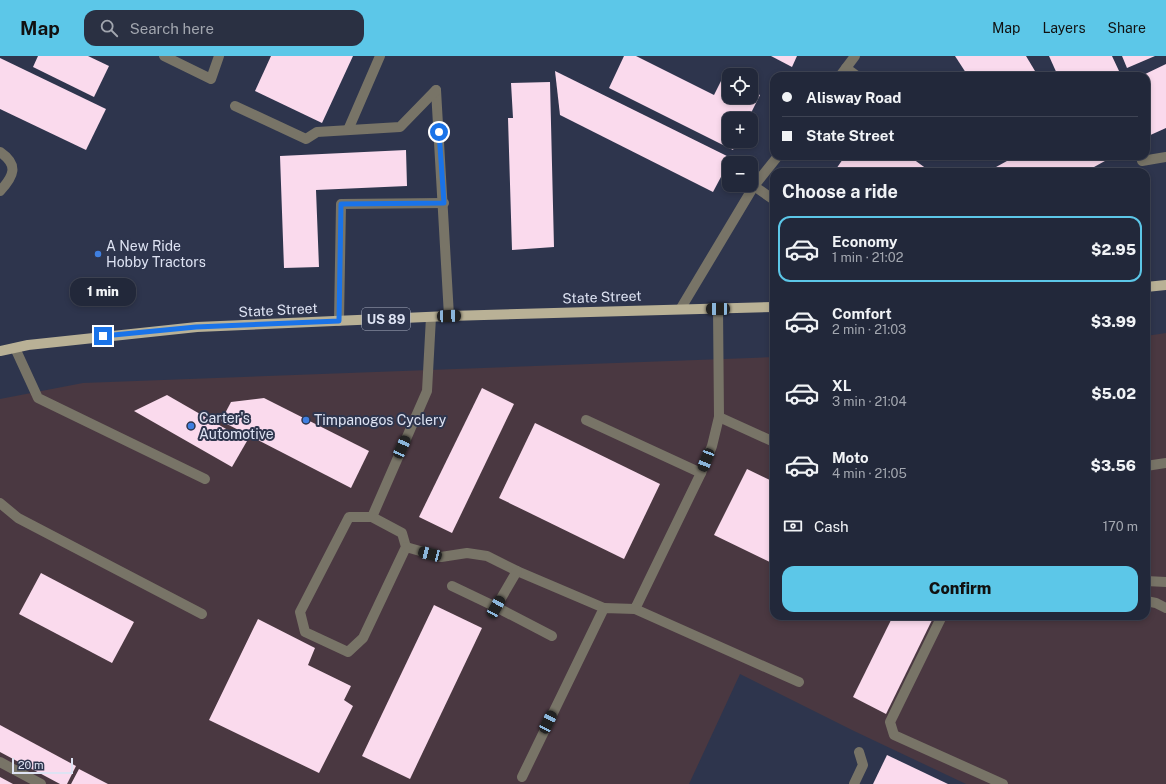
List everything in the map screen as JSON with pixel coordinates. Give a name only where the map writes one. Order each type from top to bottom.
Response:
[{"type":"main road","points":[[1150,287],[1166,285]]},
{"type":"main road","name":"State Street","points":[[0,351],[103,336],[196,327],[680,308],[718,309],[770,307]]},
{"type":"street","points":[[164,56],[211,79],[220,56]]},
{"type":"street","points":[[348,130],[380,56]]},
{"type":"street","points":[[843,72],[855,56]]},
{"type":"street","points":[[235,106],[306,138],[317,132],[400,127],[436,90],[444,203],[449,316]]},
{"type":"street","points":[[0,152],[9,158],[13,168],[9,181],[0,191]]},
{"type":"street","points":[[1150,160],[1166,157]]},
{"type":"street","points":[[758,181],[775,160]]},
{"type":"street","points":[[1142,161],[1148,160]]},
{"type":"street","points":[[758,189],[770,197]]},
{"type":"street","points":[[680,308],[750,192]]},
{"type":"street","points":[[339,321],[341,204],[444,203]]},
{"type":"street","points":[[636,609],[701,474],[712,446],[719,417],[718,309]]},
{"type":"street","points":[[372,517],[427,391],[431,317]]},
{"type":"street","points":[[15,348],[38,398],[205,479]]},
{"type":"street","points":[[719,417],[770,440]]},
{"type":"street","points":[[586,420],[701,474]]},
{"type":"street","points":[[1150,465],[1166,463]]},
{"type":"street","points":[[2,508],[18,518],[202,614]]},
{"type":"street","points":[[349,517],[372,517],[402,533],[406,547],[363,638],[348,652],[305,632],[300,612],[349,517]]},
{"type":"street","points":[[406,547],[442,556],[467,553],[487,556],[517,571],[604,608],[636,609],[799,682]]},
{"type":"street","points":[[496,607],[517,571]]},
{"type":"street","points":[[1150,582],[1166,582]]},
{"type":"street","points":[[452,586],[552,636]]},
{"type":"street","points":[[1150,602],[1166,608]]},
{"type":"street","points":[[522,777],[604,608]]},
{"type":"street","points":[[940,620],[890,722],[894,735],[1003,784]]},
{"type":"street","points":[[854,784],[863,764],[859,752]]},
{"type":"street","points":[[0,762],[40,784]]},
{"type":"shaded area","points":[[1166,333],[1166,784],[966,784],[854,731],[740,674],[689,784],[0,784],[0,399],[83,383],[770,357],[770,620],[1150,620],[1150,335]]},
{"type":"building","points":[[38,56],[88,56],[109,66],[94,97],[33,67]]},
{"type":"building","points":[[271,56],[353,56],[322,123],[255,91]]},
{"type":"building","points":[[624,56],[636,56],[714,95],[722,79],[722,104],[756,104],[752,112],[722,112],[722,144],[609,88]]},
{"type":"building","points":[[771,56],[797,56],[792,67]]},
{"type":"building","points":[[955,56],[1026,56],[1036,72],[965,72]]},
{"type":"building","points":[[1049,56],[1112,56],[1119,71],[1117,72],[1056,72]]},
{"type":"building","points":[[1122,56],[1155,56],[1127,68]]},
{"type":"building","points":[[0,58],[106,109],[86,150],[0,109]]},
{"type":"building","points":[[1166,64],[1166,128],[1150,135],[1150,72]]},
{"type":"building","points":[[555,71],[727,156],[722,156],[722,175],[713,192],[560,115]]},
{"type":"building","points":[[550,82],[554,247],[512,250],[508,118],[513,118],[511,83]]},
{"type":"building","points":[[406,150],[407,186],[316,190],[319,267],[284,268],[280,156]]},
{"type":"building","points":[[842,160],[914,160],[926,168],[837,168]]},
{"type":"building","points":[[1009,160],[1107,160],[1092,168],[994,168]]},
{"type":"building","points":[[482,388],[514,404],[452,533],[419,517]]},
{"type":"building","name":"Carter's Automotive","points":[[167,395],[247,441],[232,467],[134,411]]},
{"type":"building","points":[[264,398],[369,451],[351,488],[221,421],[231,402]]},
{"type":"building","points":[[535,423],[660,484],[624,559],[499,498]]},
{"type":"building","points":[[747,469],[770,480],[770,562],[714,535]]},
{"type":"building","points":[[41,573],[134,622],[112,663],[19,614]]},
{"type":"building","points":[[434,605],[482,628],[410,779],[362,756]]},
{"type":"building","points":[[258,619],[315,648],[308,665],[351,686],[344,700],[353,706],[319,773],[209,720]]},
{"type":"building","points":[[891,620],[932,620],[886,714],[853,697]]},
{"type":"building","points":[[0,725],[76,766],[67,784],[60,784],[0,752]]},
{"type":"building","points":[[887,755],[948,784],[873,784]]},
{"type":"building","points":[[79,769],[108,784],[71,784]]},
{"type":"building","points":[[0,777],[13,784],[0,784]]},
{"type":"place","name":"A New Ride Hobby Tractors","points":[[98,254]]},
{"type":"place","name":"Timpanogos Cyclery","points":[[306,420]]},
{"type":"place","name":"Carter's Automotive","points":[[191,426]]},
{"type":"route","points":[[103,336],[196,327],[339,321],[341,204],[444,203],[439,132]]}]
